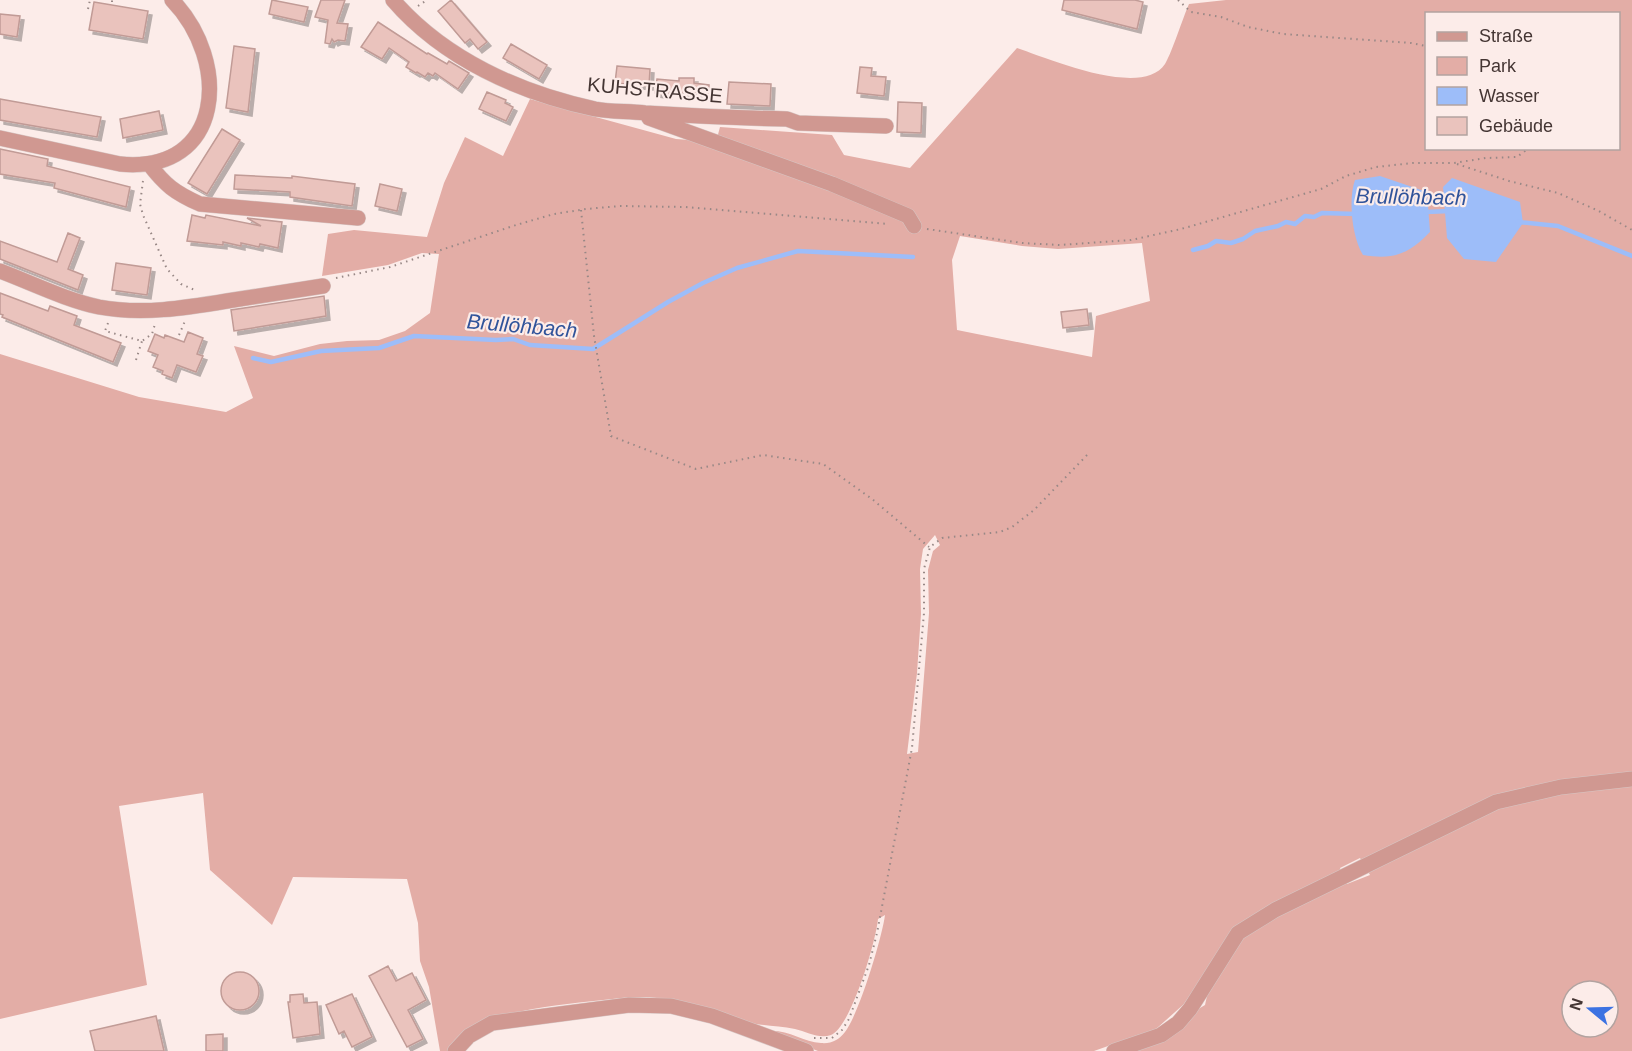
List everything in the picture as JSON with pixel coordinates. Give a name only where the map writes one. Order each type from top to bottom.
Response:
[{"type":"street","points":[[0,138],[120,164],[135,165],[148,164],[167,158],[184,148],[206,120],[209,105],[209,76],[202,45],[186,15],[172,0]]},
{"type":"street","name":"KUHSTRASSE","points":[[393,0],[405,14],[449,50],[489,74],[557,99],[597,109],[694,117],[787,119],[798,123],[886,126]]},
{"type":"street","points":[[629,111],[843,189],[908,216],[914,226]]},
{"type":"street","points":[[148,164],[164,183],[179,195],[200,204],[358,218]]},
{"type":"street","points":[[0,271],[82,302],[113,309],[156,310],[205,305],[323,286]]},
{"type":"street","points":[[1114,1051],[1161,1035],[1178,1023],[1190,1009],[1238,933],[1275,910],[1496,802],[1561,787],[1632,779]]},
{"type":"street","points":[[455,1051],[469,1036],[492,1023],[629,1005],[671,1006],[807,1043]]},
{"type":"path","points":[[88,9],[90,0]]},
{"type":"path","points":[[1178,0],[1191,12],[1221,17],[1248,27],[1283,34],[1425,46]]},
{"type":"path","points":[[323,286],[338,276],[390,267],[516,225],[554,214],[581,210],[620,206],[685,207],[914,226],[1022,243],[1059,245],[1131,240],[1181,229],[1321,189],[1346,176],[1376,167],[1517,157],[1526,150]]},
{"type":"path","points":[[1454,163],[1558,194],[1599,211],[1632,230]]},
{"type":"path","points":[[148,164],[140,193],[143,215],[167,269],[181,284],[203,293],[205,305]]},
{"type":"path","points":[[581,210],[594,336],[611,436],[696,469],[763,455],[823,464],[872,499],[930,547]]},
{"type":"path","points":[[113,309],[105,331],[142,340]]},
{"type":"path","points":[[136,360],[142,340],[152,334],[154,329],[156,310]]},
{"type":"path","points":[[807,1043],[832,1038],[842,1030],[849,1019],[869,965],[877,933],[912,748],[924,613],[924,569],[930,547],[942,538],[1000,532],[1012,527],[1034,510],[1089,453]]},
{"type":"green space","points":[[1226,0],[1632,0],[1632,1051],[1129,1051],[1205,1005],[1209,987],[1201,979],[1184,1004],[1156,1029],[1094,1051],[818,1051],[768,1031],[782,1032],[821,1043],[831,1042],[843,1035],[851,1023],[863,993],[885,915],[878,919],[868,963],[854,1001],[839,1029],[831,1035],[818,1036],[795,1029],[739,1021],[662,999],[632,997],[517,1012],[484,1022],[466,1031],[456,1038],[447,1051],[440,1051],[429,987],[420,961],[418,923],[407,879],[293,877],[272,925],[210,870],[203,793],[119,806],[147,985],[0,1019],[0,354],[139,397],[226,412],[253,398],[234,346],[274,356],[320,344],[379,340],[405,331],[430,313],[439,254],[422,253],[388,265],[322,276],[328,234],[354,230],[427,237],[444,183],[465,137],[503,156],[530,99],[676,139],[716,142],[720,127],[832,135],[844,155],[910,168],[1017,48],[1071,67],[1116,77],[1136,78],[1153,74],[1165,64],[1189,4]],"holes":[[[960,236],[1058,249],[1142,243],[1150,301],[1096,316],[1092,357],[957,330],[952,260]],[[935,535],[940,545],[933,551],[928,570],[929,613],[918,752],[907,754],[917,673],[921,614],[920,569],[923,549]],[[1360,858],[1370,875],[1347,884],[1340,868]]]},
{"type":"water","points":[[1380,176],[1427,192],[1430,232],[1408,250],[1384,257],[1363,255],[1356,239],[1352,208],[1355,180]]},
{"type":"water","points":[[1452,178],[1520,202],[1523,223],[1496,262],[1464,259],[1447,238],[1443,187]]},
{"type":"building","points":[[272,0],[308,7],[304,22],[269,14]]},
{"type":"building","points":[[321,0],[345,0],[337,23],[348,24],[345,41],[334,42],[332,39],[330,44],[325,43],[328,20],[315,17]]},
{"type":"building","points":[[451,0],[487,42],[478,49],[470,39],[465,43],[438,11]]},
{"type":"building","points":[[1064,0],[1143,2],[1137,29],[1062,10]]},
{"type":"building","points":[[94,2],[148,11],[143,39],[89,30]]},
{"type":"building","points":[[0,14],[20,16],[17,37],[0,34]]},
{"type":"building","points":[[378,22],[427,54],[447,64],[449,61],[469,73],[458,89],[435,73],[433,76],[428,73],[425,77],[416,73],[406,67],[409,62],[389,48],[382,59],[361,47]]},
{"type":"building","points":[[511,44],[547,65],[539,79],[503,58]]},
{"type":"building","points":[[234,46],[255,49],[248,112],[226,108]]},
{"type":"building","points":[[617,66],[650,69],[649,86],[615,83]]},
{"type":"building","points":[[860,67],[872,68],[871,76],[886,77],[884,96],[857,93]]},
{"type":"building","points":[[679,78],[694,78],[694,83],[709,85],[709,93],[668,92],[668,95],[655,93],[657,79],[679,81]]},
{"type":"building","points":[[729,82],[771,84],[770,106],[727,104]]},
{"type":"building","points":[[487,92],[506,100],[505,103],[513,107],[506,121],[479,109]]},
{"type":"building","points":[[0,99],[101,117],[97,137],[0,120]]},
{"type":"building","points":[[898,102],[922,103],[921,133],[897,132]]},
{"type":"building","points":[[159,111],[163,130],[123,138],[120,119]]},
{"type":"building","points":[[222,129],[240,140],[207,194],[188,183]]},
{"type":"building","points":[[0,149],[48,159],[47,166],[130,187],[126,207],[54,188],[55,183],[0,174]]},
{"type":"building","points":[[235,175],[292,178],[292,176],[355,184],[352,206],[290,197],[290,192],[234,189]]},
{"type":"building","points":[[380,184],[402,189],[397,211],[375,206]]},
{"type":"building","points":[[192,215],[205,218],[206,215],[261,226],[247,218],[282,222],[278,248],[260,244],[259,247],[241,243],[241,246],[223,242],[223,245],[187,241]]},
{"type":"building","points":[[68,233],[80,238],[68,269],[83,275],[78,290],[0,259],[0,241],[57,262]]},
{"type":"building","points":[[116,263],[151,268],[147,295],[112,290]]},
{"type":"building","points":[[0,293],[48,311],[50,306],[77,316],[74,325],[121,343],[113,362],[2,317]]},
{"type":"building","points":[[324,296],[326,316],[234,331],[231,310]]},
{"type":"building","points":[[1087,309],[1089,325],[1063,328],[1061,312]]},
{"type":"building","points":[[188,332],[203,338],[197,354],[203,356],[196,372],[177,365],[172,378],[153,367],[158,355],[148,351],[155,334],[184,342]]},
{"type":"building","points":[[388,966],[396,981],[412,973],[426,1000],[408,1010],[423,1039],[407,1047],[369,976]]},
{"type":"building","points":[[240,972],[253,978],[259,991],[253,1004],[240,1010],[227,1004],[221,991],[227,978]]},
{"type":"building","points":[[303,994],[304,1003],[317,1002],[320,1034],[293,1038],[288,1002],[290,1002],[290,995]]},
{"type":"building","points":[[352,994],[372,1037],[352,1047],[344,1031],[339,1034],[326,1005]]},
{"type":"building","points":[[156,1016],[164,1051],[95,1051],[90,1031]]},
{"type":"building","points":[[223,1034],[223,1051],[206,1051],[206,1035]]},
{"type":"waterway","name":"Brullöhbach","points":[[1426,212],[1450,211]]},
{"type":"waterway","name":"Brullöhbach","points":[[1193,250],[1216,241],[1231,243],[1255,231],[1286,222],[1295,224],[1305,216],[1314,217],[1322,213],[1357,214]]},
{"type":"waterway","name":"Brullöhbach","points":[[1518,222],[1558,226],[1632,256]]},
{"type":"waterway","name":"Brullöhbach","points":[[253,358],[271,362],[321,351],[379,348],[414,336],[513,339],[530,345],[593,349],[668,302],[737,268],[798,251],[913,257]]}]
